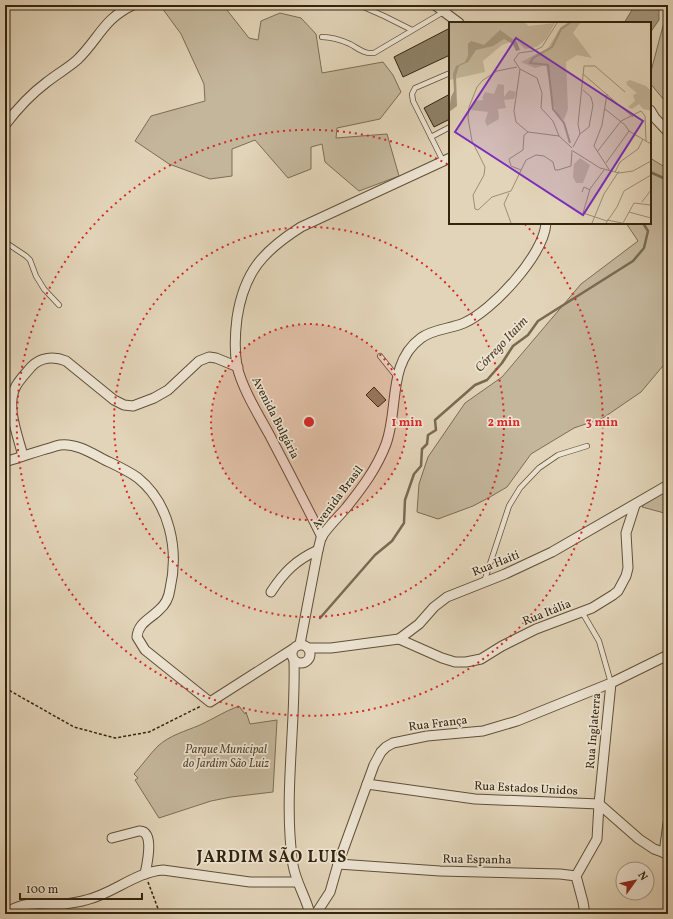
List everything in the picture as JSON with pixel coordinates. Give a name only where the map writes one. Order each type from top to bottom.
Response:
[{"type":"street","points":[[5,125],[33,93],[76,60],[113,16],[121,10],[133,5]]},
{"type":"street","points":[[435,5],[458,22]]},
{"type":"street","points":[[651,112],[668,132]]},
{"type":"street","name":"Avenida Bulgária","points":[[322,537],[248,395],[238,367],[235,347],[235,332],[243,290],[249,277],[268,252],[286,237],[301,228],[447,159]]},
{"type":"street","name":"Avenida Brasil","points":[[300,647],[318,550],[322,537],[363,486],[380,459],[391,424],[399,368],[405,355],[422,337],[436,331],[462,324],[484,310],[498,298],[531,258],[542,239],[546,224]]},
{"type":"street","points":[[23,456],[14,424],[12,394],[23,376],[40,360],[58,358],[66,361],[114,400],[124,405],[133,406],[154,398],[168,390],[199,361],[209,357],[216,358],[238,367]]},
{"type":"street","points":[[5,462],[60,445],[73,445],[91,452],[122,468],[137,477],[148,487],[157,499],[165,514],[170,529],[173,552],[173,574],[170,591],[166,601],[161,609],[144,622],[137,637],[145,650],[210,702],[300,647]]},
{"type":"street","name":"Rua Haiti","points":[[300,647],[331,648],[399,639],[419,624],[441,601],[447,597],[528,564],[552,552],[668,485]]},
{"type":"street","name":"Rua Itália","points":[[399,639],[442,658],[455,662],[466,662],[481,659],[502,646],[536,629],[582,612],[613,595],[623,584],[628,568],[626,533],[635,505]]},
{"type":"street","points":[[271,592],[277,582],[292,565],[318,550]]},
{"type":"street","points":[[300,647],[291,653],[294,660],[294,688],[290,744],[291,852],[297,882],[313,912]]},
{"type":"street","points":[[294,688],[306,662],[310,657],[310,652],[300,647]]},
{"type":"street","name":"Rua Haiti","points":[[306,662],[331,648]]},
{"type":"street","name":"Rua França","points":[[313,912],[330,892],[338,864],[374,765],[381,752],[386,747],[393,743],[426,736],[483,732],[524,719],[610,683],[667,656]]},
{"type":"street","points":[[294,660],[299,664],[306,662]]},
{"type":"street","name":"Rua Inglaterra","points":[[576,876],[597,839],[610,683]]},
{"type":"street","name":"Rua Estados Unidos","points":[[367,784],[475,799],[599,804]]},
{"type":"street","points":[[599,804],[639,839],[654,849],[666,853],[668,823]]},
{"type":"street","points":[[112,838],[139,831],[146,833],[148,837],[148,844],[145,874]]},
{"type":"street","name":"Rua Espanha","points":[[338,864],[440,871],[576,876]]},
{"type":"street","points":[[10,913],[19,906],[29,904],[72,903],[95,898],[145,874],[163,870],[250,882],[297,882]]},
{"type":"street","points":[[576,876],[585,914]]},
{"type":"lane","points":[[359,5],[412,30]]},
{"type":"lane","points":[[322,37],[339,39],[367,54],[374,53],[445,12]]},
{"type":"lane","points":[[447,159],[431,137],[413,101],[412,94],[415,88],[449,73]]},
{"type":"lane","points":[[431,137],[449,128]]},
{"type":"lane","points":[[5,242],[26,256],[44,289],[59,304]]},
{"type":"lane","points":[[380,356],[397,377]]},
{"type":"lane","points":[[484,582],[509,506],[520,488],[539,468],[558,455],[587,446]]},
{"type":"lane","name":"Rua Inglaterra","points":[[582,612],[599,641],[610,683]]},
{"type":"path","points":[[5,688],[74,726],[115,738],[150,732],[210,702]]},
{"type":"path","points":[[145,874],[160,914]]},
{"type":"green space","points":[[178,5],[223,5],[249,38],[258,40],[261,21],[280,13],[301,18],[316,34],[322,73],[383,62],[393,75],[401,92],[380,119],[337,128],[336,138],[387,134],[399,176],[359,191],[325,162],[322,144],[311,147],[311,169],[288,178],[255,140],[232,149],[232,176],[210,179],[169,164],[135,141],[151,116],[205,101],[204,84],[181,34],[162,8]]},
{"type":"green space","points":[[668,7],[668,105],[651,84],[651,71]]},
{"type":"green space","points":[[651,159],[668,169],[668,362],[641,392],[603,418],[574,428],[531,454],[507,487],[473,506],[438,519],[417,512],[419,484],[428,457],[465,403],[502,377],[581,284],[638,241],[627,224],[651,224]]},
{"type":"green space","points":[[668,489],[668,514],[642,507],[650,498]]},
{"type":"green space","name":"Parque Municipal do Jardim São Luiz","points":[[239,706],[245,714],[246,712],[250,724],[277,720],[273,792],[211,801],[159,818],[135,780],[138,778],[134,774],[152,752],[163,742]]},
{"type":"shaded area","points":[[635,5],[659,5],[659,20],[651,32],[651,22],[625,22]]},
{"type":"building","points":[[449,29],[449,55],[403,77],[394,57]]},
{"type":"building","points":[[449,95],[449,120],[434,127],[424,108]]},
{"type":"building","points":[[374,387],[386,400],[378,407],[366,395]]},
{"type":"waterway","name":"Córrego Itaim","points":[[651,172],[668,180]]},
{"type":"waterway","name":"Córrego Itaim","points":[[320,618],[375,555],[392,541],[404,523],[405,500],[414,474],[421,466],[422,449],[427,444],[428,435],[436,430],[435,420],[475,385],[487,380],[502,363],[513,346],[528,335],[538,321],[633,261],[644,248],[648,231],[644,224]]},
{"type":"district","name":"JARDIM SÃO LUIS","points":[[272,858]]}]
